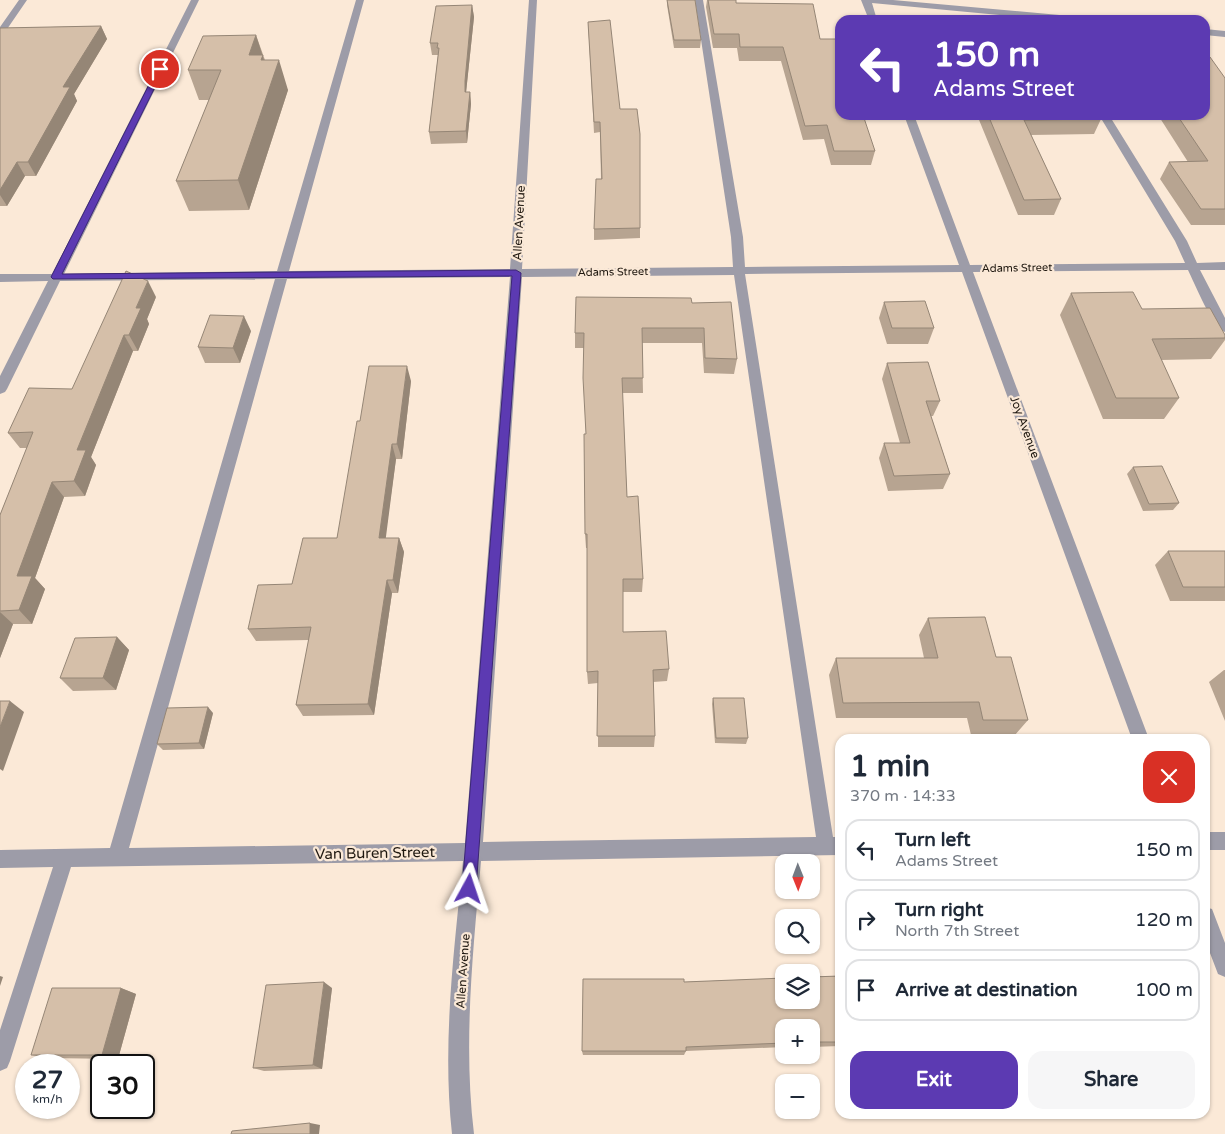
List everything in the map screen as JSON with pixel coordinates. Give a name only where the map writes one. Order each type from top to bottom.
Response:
[{"type":"street","points":[[0,33],[23,0]]},
{"type":"street","points":[[0,389],[195,0]]},
{"type":"street","points":[[117,857],[360,0]]},
{"type":"street","name":"Allen Avenue","points":[[463,1134],[460,1108],[459,1001],[516,273],[533,0]]},
{"type":"street","points":[[698,0],[737,237],[739,271],[833,846]]},
{"type":"street","points":[[871,15],[865,0],[1018,15]]},
{"type":"street","points":[[1210,32],[1225,34]]},
{"type":"street","name":"Joy Avenue","points":[[911,120],[1139,734]]},
{"type":"street","points":[[1107,120],[1181,241],[1225,328]]},
{"type":"street","name":"Adams Street","points":[[0,278],[1225,266]]},
{"type":"street","points":[[1210,841],[1225,841]]},
{"type":"street","name":"Van Buren Street","points":[[0,859],[833,846]]},
{"type":"street","points":[[0,1061],[64,858]]},
{"type":"street","points":[[1210,929],[1225,967]]},
{"type":"building","points":[[667,0],[695,0],[701,40],[674,40]]},
{"type":"building","points":[[708,0],[736,0],[736,3],[813,4],[820,39],[835,39],[835,120],[865,120],[875,151],[834,151],[827,125],[805,126],[783,47],[740,47],[739,34],[714,34]]},
{"type":"building","points":[[472,5],[465,81],[465,92],[470,92],[466,131],[429,132],[439,48],[437,48],[438,43],[430,43],[436,6]]},
{"type":"building","points":[[610,20],[620,109],[637,109],[640,134],[640,228],[594,229],[596,179],[602,179],[600,122],[594,122],[588,22]]},
{"type":"building","points":[[101,26],[63,87],[70,87],[28,162],[17,162],[0,190],[0,28]]},
{"type":"building","points":[[256,35],[249,55],[263,55],[261,60],[279,60],[238,180],[176,181],[221,70],[188,70],[203,36]]},
{"type":"building","points":[[1210,57],[1225,78],[1225,209],[1201,209],[1169,162],[1208,161],[1180,120],[1210,120]]},
{"type":"building","points":[[990,120],[1024,120],[1061,199],[1024,200]]},
{"type":"building","points":[[126,271],[148,281],[136,308],[141,308],[129,335],[124,335],[77,450],[86,450],[74,481],[52,482],[17,576],[32,576],[19,610],[0,611],[0,515],[33,432],[8,433],[29,388],[72,389]]},
{"type":"building","points":[[1133,292],[1142,309],[1210,308],[1225,335],[1225,338],[1152,339],[1179,398],[1116,398],[1071,293]]},
{"type":"building","points":[[576,297],[691,298],[692,303],[731,302],[737,359],[705,358],[704,328],[642,328],[643,378],[622,378],[627,497],[638,496],[643,579],[623,579],[623,632],[666,631],[669,669],[653,670],[655,736],[597,736],[598,671],[587,672],[584,333],[575,333]]},
{"type":"building","points":[[925,301],[934,328],[892,328],[884,302]]},
{"type":"building","points":[[210,315],[244,316],[233,348],[198,347]]},
{"type":"building","points":[[928,362],[940,401],[926,401],[950,474],[894,476],[884,443],[910,443],[887,363]]},
{"type":"building","points":[[369,366],[407,366],[397,444],[392,444],[379,538],[399,538],[393,580],[387,580],[368,704],[296,705],[311,627],[248,629],[258,585],[292,584],[303,538],[337,538],[357,421],[360,421]]},
{"type":"building","points":[[1162,466],[1179,503],[1149,504],[1133,467]]},
{"type":"building","points":[[1168,551],[1225,551],[1225,587],[1183,587]]},
{"type":"building","points":[[985,617],[996,657],[1011,657],[1028,720],[983,720],[979,702],[843,703],[836,658],[938,658],[928,618]]},
{"type":"building","points":[[117,637],[103,678],[60,678],[75,638]]},
{"type":"building","points":[[713,698],[744,698],[748,738],[716,738]]},
{"type":"building","points":[[0,701],[10,701],[0,727]]},
{"type":"building","points":[[208,707],[199,743],[157,744],[167,708]]},
{"type":"building","points":[[835,976],[835,1042],[820,1042],[820,1019],[775,1019],[775,1043],[686,1047],[686,1051],[582,1051],[583,979],[684,979],[684,982],[775,978],[775,1009],[820,1009],[820,977]]},
{"type":"building","points":[[324,982],[313,1065],[253,1068],[266,985]]},
{"type":"building","points":[[52,988],[121,988],[102,1054],[31,1054]]},
{"type":"building","points":[[310,1123],[310,1134],[231,1134],[232,1131]]},
{"type":"route","points":[[160,69],[56,277],[516,273],[469,889]]}]
